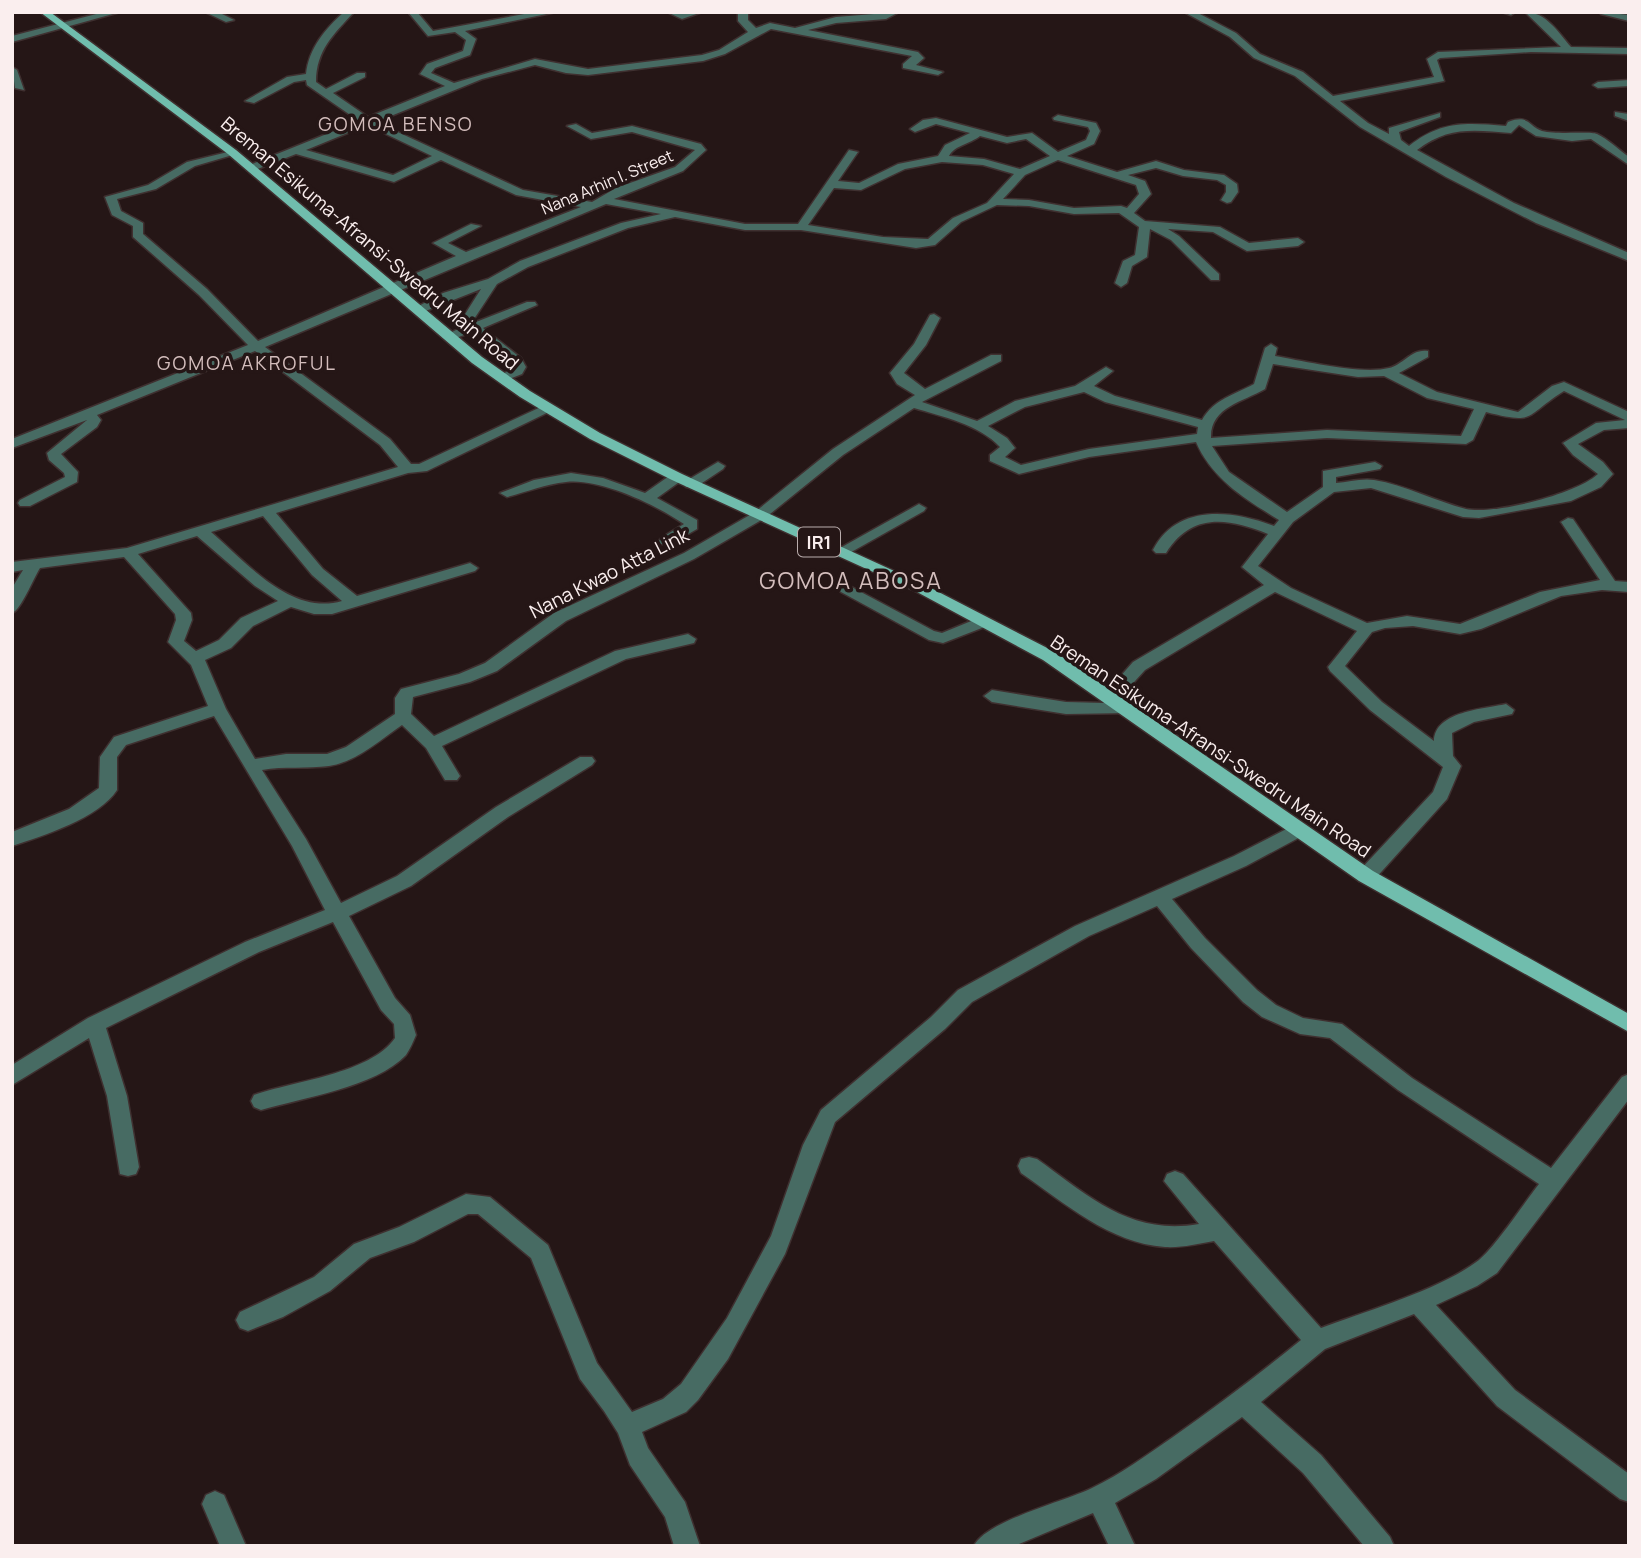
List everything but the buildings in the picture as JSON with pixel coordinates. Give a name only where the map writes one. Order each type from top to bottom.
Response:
[{"type":"main road","name":"Breman Esikuma-Afransi-Swedru Main Road","points":[[44,12],[232,152],[394,287],[448,337],[548,409],[691,484],[922,589],[1049,656],[1366,876],[1629,1024]]},
{"type":"street","points":[[12,39],[94,15],[116,12]]},
{"type":"street","points":[[209,12],[229,20]]},
{"type":"street","points":[[350,12],[323,40],[315,53],[311,83],[368,122],[526,195],[683,214],[754,228],[801,227],[883,241],[925,244],[957,220],[994,202],[1021,173],[1087,145],[1095,131],[1088,123],[1058,118]]},
{"type":"street","points":[[412,12],[427,33],[478,27],[552,12]]},
{"type":"street","points":[[671,12],[680,16],[698,12]]},
{"type":"street","points":[[743,12],[743,21],[753,33]]},
{"type":"street","points":[[798,30],[836,20],[888,16],[895,12]]},
{"type":"street","points":[[1188,12],[1233,35],[1253,53],[1299,74],[1364,125],[1409,151],[1563,230],[1629,257]]},
{"type":"street","points":[[1529,12],[1543,22],[1568,49]]},
{"type":"street","points":[[1604,12],[1629,18]]},
{"type":"street","points":[[472,14],[478,27]]},
{"type":"street","points":[[1213,24],[1222,16]]},
{"type":"street","points":[[251,168],[453,86],[535,62],[566,70],[591,72],[703,58],[773,25],[819,37],[915,54],[919,58],[907,66],[938,72]]},
{"type":"street","points":[[453,86],[425,74],[431,66],[467,54],[472,42],[458,30]]},
{"type":"street","points":[[1333,99],[1438,80],[1441,78],[1432,59],[1438,55],[1568,49],[1629,51]]},
{"type":"street","points":[[12,70],[20,88]]},
{"type":"street","points":[[326,93],[361,75]]},
{"type":"street","points":[[250,101],[275,86],[311,76]]},
{"type":"street","points":[[1598,85],[1629,83]]},
{"type":"street","points":[[1396,142],[1393,130],[1436,115]]},
{"type":"street","points":[[915,129],[927,122],[936,121],[1007,140],[1028,135],[1058,157],[1135,180],[1146,190],[1129,212]]},
{"type":"street","points":[[1409,151],[1426,138],[1461,126],[1511,130],[1512,124],[1518,122],[1530,124],[1536,133],[1572,138],[1593,136],[1629,162]]},
{"type":"street","name":"Nana Arhin I. Street","points":[[12,444],[599,203],[620,190],[684,167],[701,149],[632,129],[596,136],[572,126]]},
{"type":"street","points":[[942,159],[949,147],[968,140],[978,132]]},
{"type":"street","points":[[295,150],[394,179],[440,156]]},
{"type":"street","points":[[232,152],[191,164],[152,187],[111,197],[116,213],[139,225],[137,235],[204,292],[256,346],[346,416],[385,442],[407,469]]},
{"type":"street","points":[[801,227],[853,152]]},
{"type":"street","points":[[830,184],[861,187],[902,166],[942,159],[984,162],[1021,173]]},
{"type":"street","points":[[1118,175],[1156,164],[1183,173],[1220,177],[1231,184],[1233,189],[1227,200]]},
{"type":"street","points":[[994,202],[1036,204],[1074,211],[1116,208],[1129,212],[1175,238],[1215,277]]},
{"type":"street","points":[[419,309],[466,289],[492,282],[524,264],[625,225],[683,214]]},
{"type":"street","points":[[1148,224],[1216,229],[1247,247],[1298,242]]},
{"type":"street","points":[[1121,283],[1127,264],[1141,256],[1148,224]]},
{"type":"street","points":[[466,257],[439,243],[475,226]]},
{"type":"street","points":[[492,282],[469,316],[474,327],[516,361],[519,367],[517,371],[502,378]]},
{"type":"street","points":[[448,337],[531,305]]},
{"type":"street","points":[[934,318],[920,345],[897,373],[917,399],[1006,443],[1006,449],[995,458],[1019,470],[1089,453],[1203,435],[1327,434],[1421,440],[1441,437],[1464,441],[1468,439],[1481,409]]},
{"type":"street","points":[[1288,519],[1234,484],[1209,458],[1203,435],[1217,408],[1260,386],[1269,353],[1357,373],[1390,373],[1432,396],[1481,409],[1522,415],[1557,388],[1564,386],[1629,417]]},
{"type":"street","points":[[1390,373],[1423,354]]},
{"type":"street","name":"Nana Kwao Atta Link","points":[[251,766],[286,760],[329,760],[352,751],[403,707],[407,693],[464,678],[491,667],[560,617],[674,564],[760,515],[838,452],[917,399],[996,358]]},
{"type":"street","points":[[977,427],[1005,409],[1036,398],[1087,388],[1106,371]]},
{"type":"street","points":[[1087,388],[1203,435]]},
{"type":"street","points":[[12,566],[128,552],[198,529],[407,469],[430,465],[548,409]]},
{"type":"street","points":[[25,503],[72,479],[71,472],[54,457],[54,453],[92,424],[94,420],[90,414]]},
{"type":"street","points":[[1629,424],[1601,426],[1570,443],[1574,449],[1601,465],[1606,474],[1599,483],[1549,501],[1468,514],[1372,484],[1330,488],[1288,519],[1250,567],[1274,586],[1366,629],[1395,621],[1413,621],[1451,629],[1464,628],[1562,591],[1610,584],[1629,587]]},
{"type":"street","points":[[12,426],[27,438]]},
{"type":"street","points":[[691,484],[718,466]]},
{"type":"street","points":[[1330,488],[1328,474],[1375,466]]},
{"type":"street","points":[[508,493],[539,483],[575,477],[602,483],[645,499],[692,523],[690,529],[666,541]]},
{"type":"street","points":[[645,499],[677,477]]},
{"type":"street","points":[[841,552],[919,508]]},
{"type":"street","points":[[266,510],[323,577],[341,594],[355,602]]},
{"type":"street","points":[[1161,550],[1164,539],[1178,527],[1218,518],[1243,520],[1277,532]]},
{"type":"street","points":[[1568,522],[1610,584]]},
{"type":"street","points":[[198,529],[288,602],[306,609],[321,610],[355,602],[470,568]]},
{"type":"street","points":[[128,552],[183,613],[184,620],[176,642],[201,667],[218,709],[300,844],[388,1004],[403,1021],[407,1035],[398,1049],[382,1061],[339,1079],[261,1101]]},
{"type":"street","points":[[12,608],[21,584],[36,563]]},
{"type":"street","points":[[992,696],[1066,708],[1117,704],[1139,666],[1274,586]]},
{"type":"street","points":[[846,589],[929,635],[943,638],[981,622]]},
{"type":"street","points":[[194,658],[225,644],[247,622],[288,602]]},
{"type":"street","points":[[1366,629],[1356,646],[1336,667],[1376,706],[1452,766],[1441,795],[1366,876]]},
{"type":"street","points":[[432,744],[621,655],[688,639]]},
{"type":"street","points":[[403,707],[432,744],[451,776]]},
{"type":"street","points":[[12,839],[59,822],[99,800],[108,790],[106,757],[110,748],[120,741],[218,709]]},
{"type":"street","points":[[1445,758],[1443,734],[1447,727],[1455,722],[1506,710]]},
{"type":"street","points":[[12,1076],[95,1024],[252,947],[337,913],[404,881],[492,819],[586,761]]},
{"type":"street","points":[[627,1426],[676,1405],[699,1382],[765,1273],[783,1236],[817,1136],[828,1116],[938,1023],[965,996],[1082,931],[1240,861],[1298,830]]},
{"type":"street","points":[[1160,897],[1198,943],[1250,996],[1269,1011],[1300,1026],[1335,1030],[1405,1084],[1554,1182]]},
{"type":"street","points":[[95,1024],[117,1096],[128,1167]]},
{"type":"street","points":[[987,1546],[1023,1528],[1099,1498],[1147,1470],[1243,1402],[1317,1341],[1418,1302],[1469,1279],[1489,1266],[1629,1083]]},
{"type":"street","points":[[1029,1166],[1119,1227],[1160,1237],[1218,1230]]},
{"type":"street","points":[[1175,1181],[1317,1341]]},
{"type":"street","points":[[248,1320],[322,1284],[362,1251],[407,1235],[466,1204],[482,1204],[540,1252],[588,1371],[613,1403],[627,1426],[639,1456],[676,1511],[687,1546]]},
{"type":"street","points":[[1418,1302],[1506,1398],[1629,1490]]},
{"type":"street","points":[[1243,1402],[1312,1464],[1381,1546]]},
{"type":"street","points":[[1099,1498],[1122,1546]]},
{"type":"street","points":[[215,1504],[233,1546]]},
{"type":"district","name":"GOMOA BENSO","points":[[396,124]]},
{"type":"district","name":"GOMOA AKROFUL","points":[[247,363]]},
{"type":"district","name":"GOMOA ABOSA","points":[[851,580]]}]
